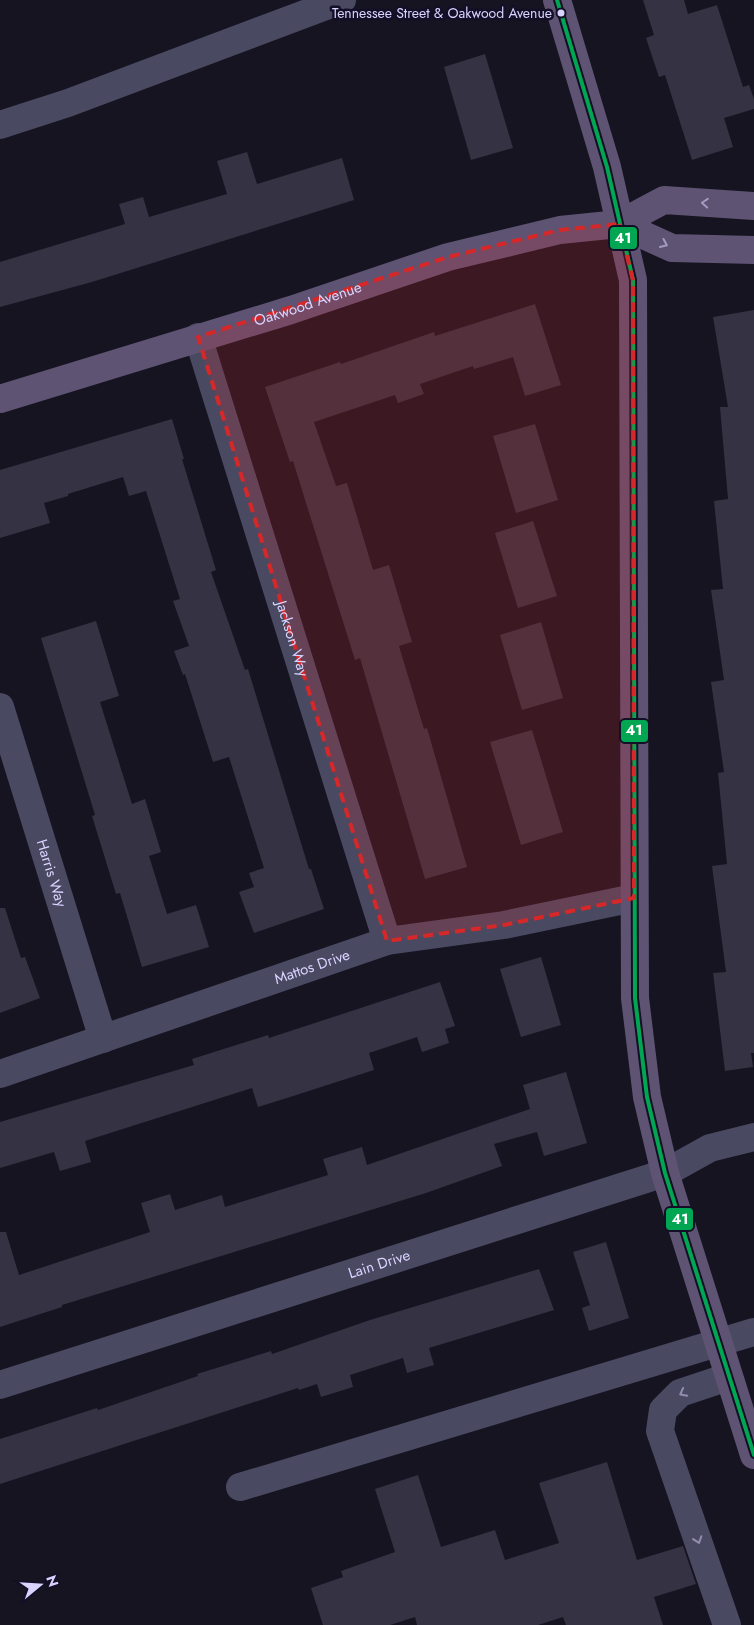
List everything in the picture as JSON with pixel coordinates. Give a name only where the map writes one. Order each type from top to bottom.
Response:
[{"type":"main road","points":[[556,0],[607,167],[633,280],[635,998],[647,1097],[665,1172],[728,1377],[754,1454]]},
{"type":"main road","name":"Oakwood Avenue","points":[[0,399],[198,337],[292,310],[448,257],[560,230],[619,224],[664,200],[754,206]]},
{"type":"main road","points":[[619,224],[672,248],[754,250]]},
{"type":"street","points":[[0,125],[68,103],[342,0]]},
{"type":"street","name":"Jackson Way","points":[[198,337],[387,941]]},
{"type":"street","name":"Harris Way","points":[[0,707],[103,1039]]},
{"type":"street","name":"Mattos Drive","points":[[0,1074],[387,941],[504,924],[634,898]]},
{"type":"street","name":"Lain Drive","points":[[0,1385],[665,1172],[710,1148],[754,1137]]},
{"type":"street","points":[[240,1487],[718,1341],[754,1332]]},
{"type":"street","points":[[727,1625],[660,1431],[663,1410],[680,1393],[728,1377]]},
{"type":"highlighted area","points":[[619,224],[633,280],[634,898],[504,925],[387,941],[198,337],[448,257],[560,230]]},
{"type":"building","points":[[643,0],[684,0],[688,14],[717,5],[743,87],[749,85],[754,99],[754,109],[724,118],[733,147],[692,160],[665,75],[659,77],[646,38],[654,35]]},
{"type":"building","points":[[485,54],[513,148],[471,160],[444,67]]},
{"type":"building","points":[[247,152],[257,184],[342,158],[354,200],[92,282],[0,307],[0,262],[125,224],[119,204],[143,197],[149,217],[227,194],[217,161]]},
{"type":"building","points":[[535,304],[561,385],[525,396],[513,357],[474,369],[473,366],[420,384],[424,394],[398,403],[395,395],[314,422],[336,486],[347,483],[373,570],[389,565],[412,642],[399,646],[424,729],[427,728],[467,867],[425,879],[360,658],[355,660],[293,461],[290,462],[265,387],[340,362],[341,364],[434,332],[435,336]]},
{"type":"building","points":[[754,310],[754,1053],[751,1053],[753,1067],[725,1071],[713,973],[726,972],[712,866],[727,864],[718,773],[724,772],[711,682],[724,680],[711,590],[723,589],[714,501],[728,499],[720,407],[728,407],[713,317]]},
{"type":"building","points":[[172,419],[184,459],[182,459],[216,570],[211,572],[245,670],[248,669],[309,869],[311,869],[324,909],[254,933],[239,892],[254,887],[249,873],[264,868],[229,757],[213,762],[185,674],[183,675],[174,651],[189,646],[173,601],[180,599],[146,491],[129,496],[123,477],[68,494],[68,496],[44,503],[50,523],[0,538],[0,470]]},
{"type":"building","points":[[535,424],[558,500],[516,513],[493,436]]},
{"type":"building","points":[[533,521],[557,596],[518,608],[495,533]]},
{"type":"building","points":[[96,621],[119,696],[100,702],[132,804],[145,799],[161,852],[149,856],[167,914],[196,905],[209,947],[142,967],[120,893],[116,894],[92,816],[95,815],[41,638]]},
{"type":"building","points":[[541,622],[563,698],[522,710],[500,635]]},
{"type":"building","points":[[532,730],[563,832],[521,845],[490,742]]},
{"type":"building","points":[[0,908],[5,908],[21,958],[25,957],[40,998],[0,1013]]},
{"type":"building","points":[[541,957],[561,1025],[521,1037],[500,969]]},
{"type":"building","points":[[440,982],[455,1026],[445,1029],[449,1043],[422,1052],[417,1037],[369,1053],[374,1070],[287,1098],[258,1107],[252,1088],[85,1141],[91,1162],[60,1171],[54,1152],[0,1168],[0,1122],[194,1065],[192,1059],[268,1035],[269,1038]]},
{"type":"building","points":[[566,1072],[587,1143],[544,1156],[537,1132],[494,1144],[502,1166],[426,1193],[62,1305],[62,1307],[0,1327],[0,1232],[6,1232],[19,1275],[150,1232],[141,1203],[170,1194],[175,1210],[222,1195],[225,1207],[328,1175],[323,1159],[362,1147],[367,1165],[530,1109],[523,1085]]},
{"type":"building","points":[[606,1242],[629,1318],[589,1331],[582,1308],[590,1305],[573,1252]]},
{"type":"building","points":[[539,1269],[554,1310],[429,1348],[434,1365],[407,1373],[403,1358],[350,1375],[353,1387],[321,1397],[317,1384],[299,1390],[298,1388],[0,1484],[0,1439],[97,1408],[98,1410],[198,1376],[197,1374],[271,1351],[272,1354],[370,1320]]},
{"type":"building","points":[[607,1462],[637,1560],[683,1546],[696,1584],[654,1597],[663,1625],[566,1625],[563,1617],[538,1625],[417,1625],[415,1617],[390,1625],[323,1625],[311,1588],[343,1577],[341,1571],[395,1552],[375,1489],[418,1475],[441,1547],[495,1530],[505,1560],[559,1543],[539,1483]]},
{"type":"transit line","name":"41","points":[[557,0],[607,167],[633,280],[635,998],[647,1097],[665,1173],[754,1455]]},
{"type":"place","name":"Tennessee Street & Oakwood Avenue","points":[[561,13]]}]
